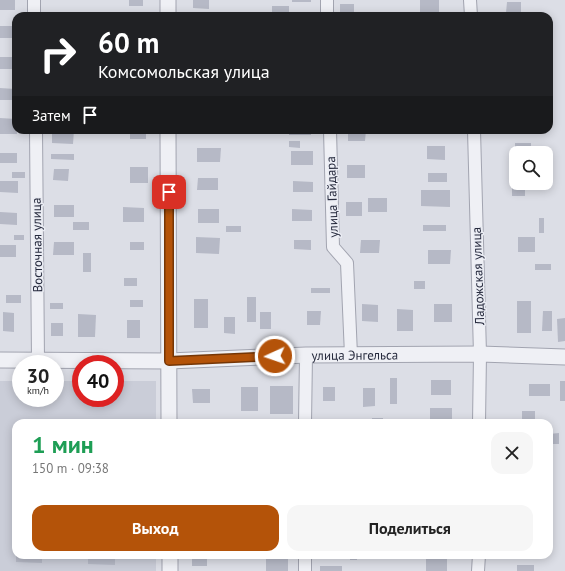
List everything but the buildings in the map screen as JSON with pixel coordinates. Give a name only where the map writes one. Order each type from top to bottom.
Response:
[{"type":"street","points":[[34,0],[34,12]]},
{"type":"street","points":[[168,0],[168,12]]},
{"type":"street","points":[[327,0],[327,12]]},
{"type":"street","points":[[470,0],[471,12]]},
{"type":"street","name":"Восточная улица","points":[[36,134],[38,355]]},
{"type":"street","points":[[168,134],[169,419]]},
{"type":"street","name":"улица Гайдара","points":[[330,134],[333,247],[347,264],[351,354]]},
{"type":"street","name":"Ладожская улица","points":[[474,134],[480,354],[480,419]]},
{"type":"street","points":[[305,419],[306,354]]},
{"type":"street","name":"улица Энгельса","points":[[64,360],[169,361],[306,354],[480,354],[565,357]]},
{"type":"street","name":"улица Энгельса","points":[[0,360],[12,360]]},
{"type":"street","points":[[170,559],[170,571]]},
{"type":"street","points":[[305,559],[305,571]]},
{"type":"street","points":[[478,559],[478,571]]},
{"type":"shaded area","points":[[0,381],[12,381],[12,407],[64,407],[64,381],[72,381],[72,407],[124,407],[124,381],[156,381],[156,419],[12,419],[12,559],[156,559],[156,571],[0,571]]},
{"type":"route","points":[[169,192],[169,361],[275,356]]}]
